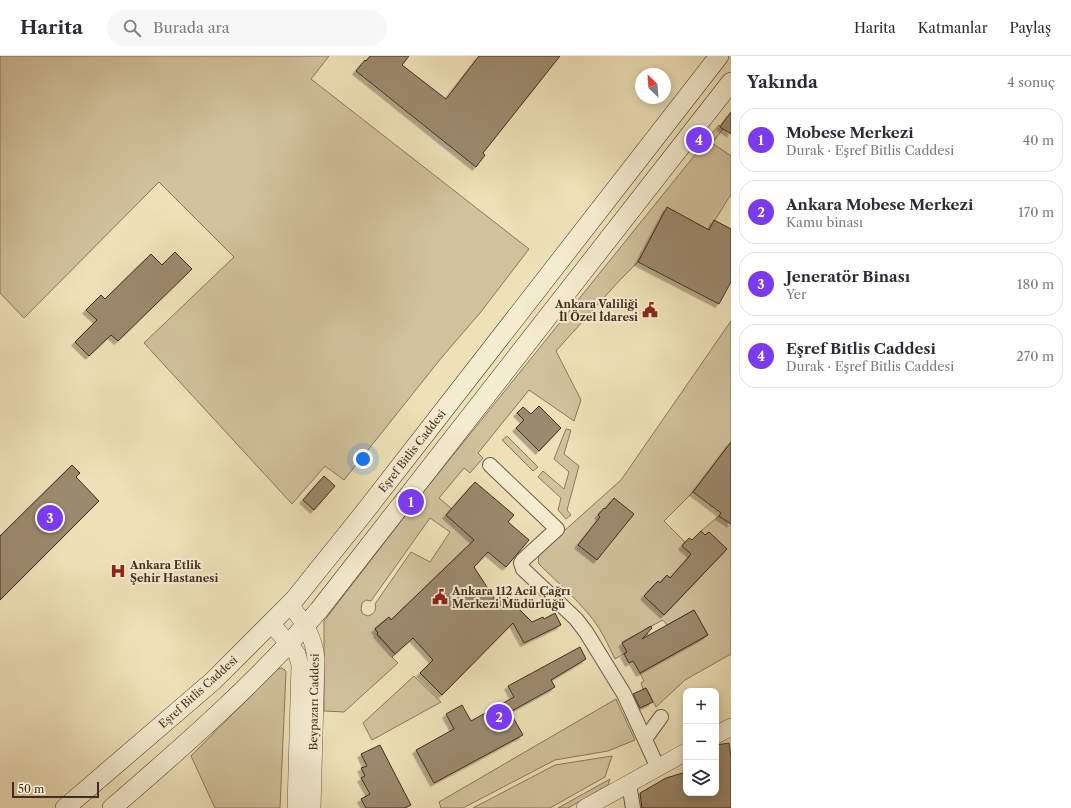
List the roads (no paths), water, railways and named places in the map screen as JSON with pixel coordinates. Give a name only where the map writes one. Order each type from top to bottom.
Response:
[{"type":"main road","name":"Eşref Bitlis Caddesi","points":[[65,808],[208,685],[289,605],[363,514],[719,56]]},
{"type":"main road","points":[[112,808],[227,704],[289,643],[324,604],[731,82]]},
{"type":"street","points":[[490,465],[557,529],[523,560],[523,569],[576,619],[586,632],[624,694],[658,768]]},
{"type":"street","name":"Beypazarı Caddesi","points":[[289,605],[300,616],[306,625],[313,642],[316,658],[312,808]]},
{"type":"street","name":"Beypazarı Caddesi","points":[[271,623],[297,654],[300,665],[296,808]]},
{"type":"street","points":[[645,739],[661,717]]},
{"type":"street","points":[[719,733],[731,727]]},
{"type":"street","points":[[585,808],[683,754]]},
{"type":"street","points":[[629,784],[633,808]]},
{"type":"place","name":"Eşref Bitlis Caddesi","points":[[699,140]]},
{"type":"place","name":"Ankara Valiliği İl Özel İdaresi","points":[[650,310]]},
{"type":"place","name":"Mobese Merkezi","points":[[411,502]]},
{"type":"place","name":"Jeneratör Binası","points":[[50,518]]},
{"type":"place","name":"Ankara Etlik Şehir Hastanesi","points":[[118,571]]},
{"type":"place","name":"Ankara 112 Acil Çağrı Merkezi Müdürlüğü","points":[[440,597]]},
{"type":"place","name":"Ankara Mobese Merkezi","points":[[499,717]]}]
